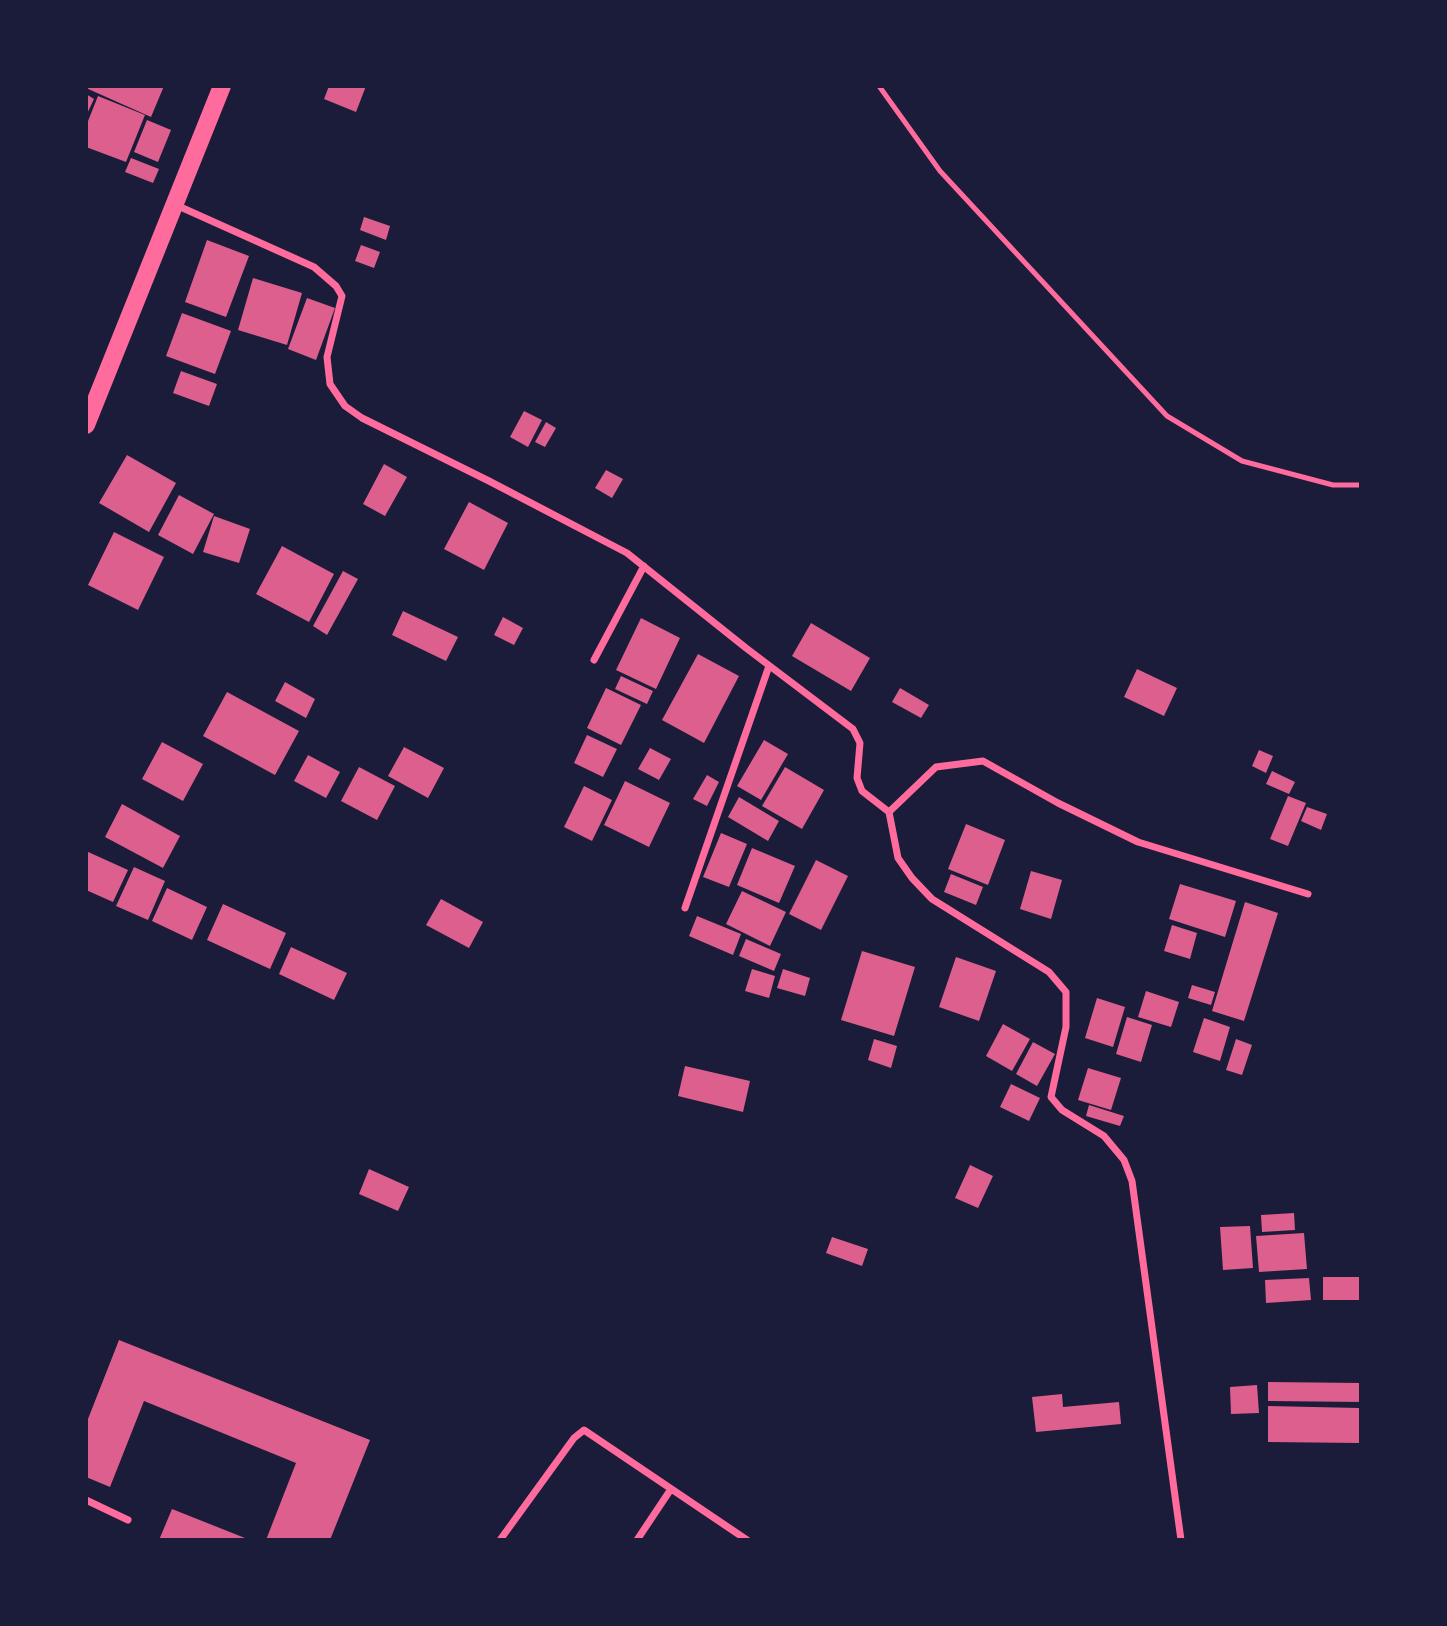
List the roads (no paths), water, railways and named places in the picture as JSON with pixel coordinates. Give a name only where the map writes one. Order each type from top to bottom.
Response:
[{"type":"main road","points":[[86,425],[222,86]]},
{"type":"street","points":[[174,205],[314,267],[336,286],[342,296],[327,357],[330,384],[345,406],[362,418],[627,553],[853,729],[860,743],[857,778],[862,791],[888,812],[898,858],[912,878],[932,899],[1049,972],[1066,992],[1066,1027],[1051,1097],[1062,1110],[1104,1136],[1124,1160],[1132,1181],[1181,1540]]},
{"type":"street","points":[[594,660],[644,566]]},
{"type":"street","points":[[685,908],[769,666]]},
{"type":"street","points":[[888,812],[936,767],[983,761],[1058,803],[1138,842],[1308,894]]},
{"type":"street","points":[[500,1540],[574,1438],[584,1430],[747,1540]]},
{"type":"street","points":[[637,1540],[670,1489]]},
{"type":"street","points":[[86,1500],[128,1520]]},
{"type":"lane","points":[[879,86],[940,171],[1167,416],[1242,461],[1333,485],[1361,485]]}]
